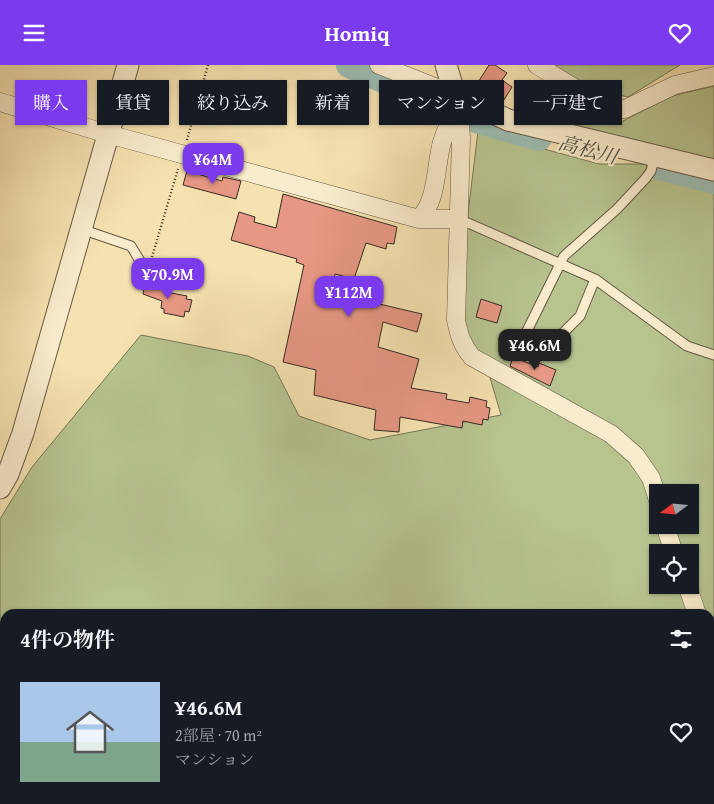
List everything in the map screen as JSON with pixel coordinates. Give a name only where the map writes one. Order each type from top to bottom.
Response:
[{"type":"street","points":[[0,488],[8,474],[23,433],[128,65]]},
{"type":"street","points":[[379,65],[412,80]]},
{"type":"street","points":[[446,65],[451,80]]},
{"type":"street","points":[[536,65],[608,109],[625,109],[675,85],[714,76]]},
{"type":"street","points":[[2,106],[420,219],[459,219]]},
{"type":"street","points":[[504,119],[714,170]]},
{"type":"street","points":[[420,219],[429,209],[442,144],[448,125]]},
{"type":"street","points":[[460,125],[461,138],[456,320],[459,336],[465,348],[472,357],[611,434],[636,456],[653,484]]},
{"type":"street","points":[[690,594],[695,609]]},
{"type":"lane","points":[[519,347],[570,250],[617,209],[646,178],[651,171],[655,155]]},
{"type":"lane","points":[[459,219],[595,279],[687,346],[714,355]]},
{"type":"lane","points":[[81,229],[131,246],[149,276]]},
{"type":"lane","points":[[561,335],[580,316],[595,279]]},
{"type":"green space","points":[[550,65],[680,65],[628,97],[622,96],[622,80],[576,80]]},
{"type":"green space","points":[[714,86],[714,609],[0,609],[0,519],[32,467],[141,335],[248,356],[274,367],[299,416],[370,440],[501,415],[486,364],[467,340],[464,314],[464,247],[478,131],[599,164],[646,164],[548,125],[622,125],[622,121],[672,96]]},
{"type":"building","points":[[489,65],[495,65],[507,73],[502,80],[479,80]]},
{"type":"building","points":[[504,81],[512,87],[504,100]]},
{"type":"building","points":[[187,171],[222,181],[223,177],[241,181],[236,199],[183,185]]},
{"type":"building","points":[[283,194],[397,227],[394,244],[387,243],[386,249],[366,243],[354,279],[335,274],[329,303],[351,308],[355,303],[373,308],[375,303],[422,314],[417,332],[383,322],[378,347],[419,359],[411,388],[447,394],[446,399],[469,403],[470,397],[487,401],[486,407],[490,408],[488,420],[483,419],[482,425],[463,421],[462,428],[400,417],[399,432],[374,430],[376,410],[314,395],[316,370],[283,362],[304,265],[296,262],[297,259],[231,240],[239,212],[255,217],[254,222],[276,228]]},
{"type":"building","points":[[145,282],[167,286],[166,292],[187,296],[186,299],[192,300],[189,312],[185,311],[184,317],[164,313],[164,309],[161,308],[162,301],[143,294]]},
{"type":"building","points":[[481,299],[502,306],[497,323],[476,317]]},
{"type":"building","points":[[513,357],[538,367],[539,363],[556,370],[550,386],[510,366]]},
{"type":"waterway","name":"高松川","points":[[349,65],[383,80]]},
{"type":"waterway","name":"高松川","points":[[493,125],[539,138]]},
{"type":"waterway","name":"高松川","points":[[659,167],[714,181]]}]
